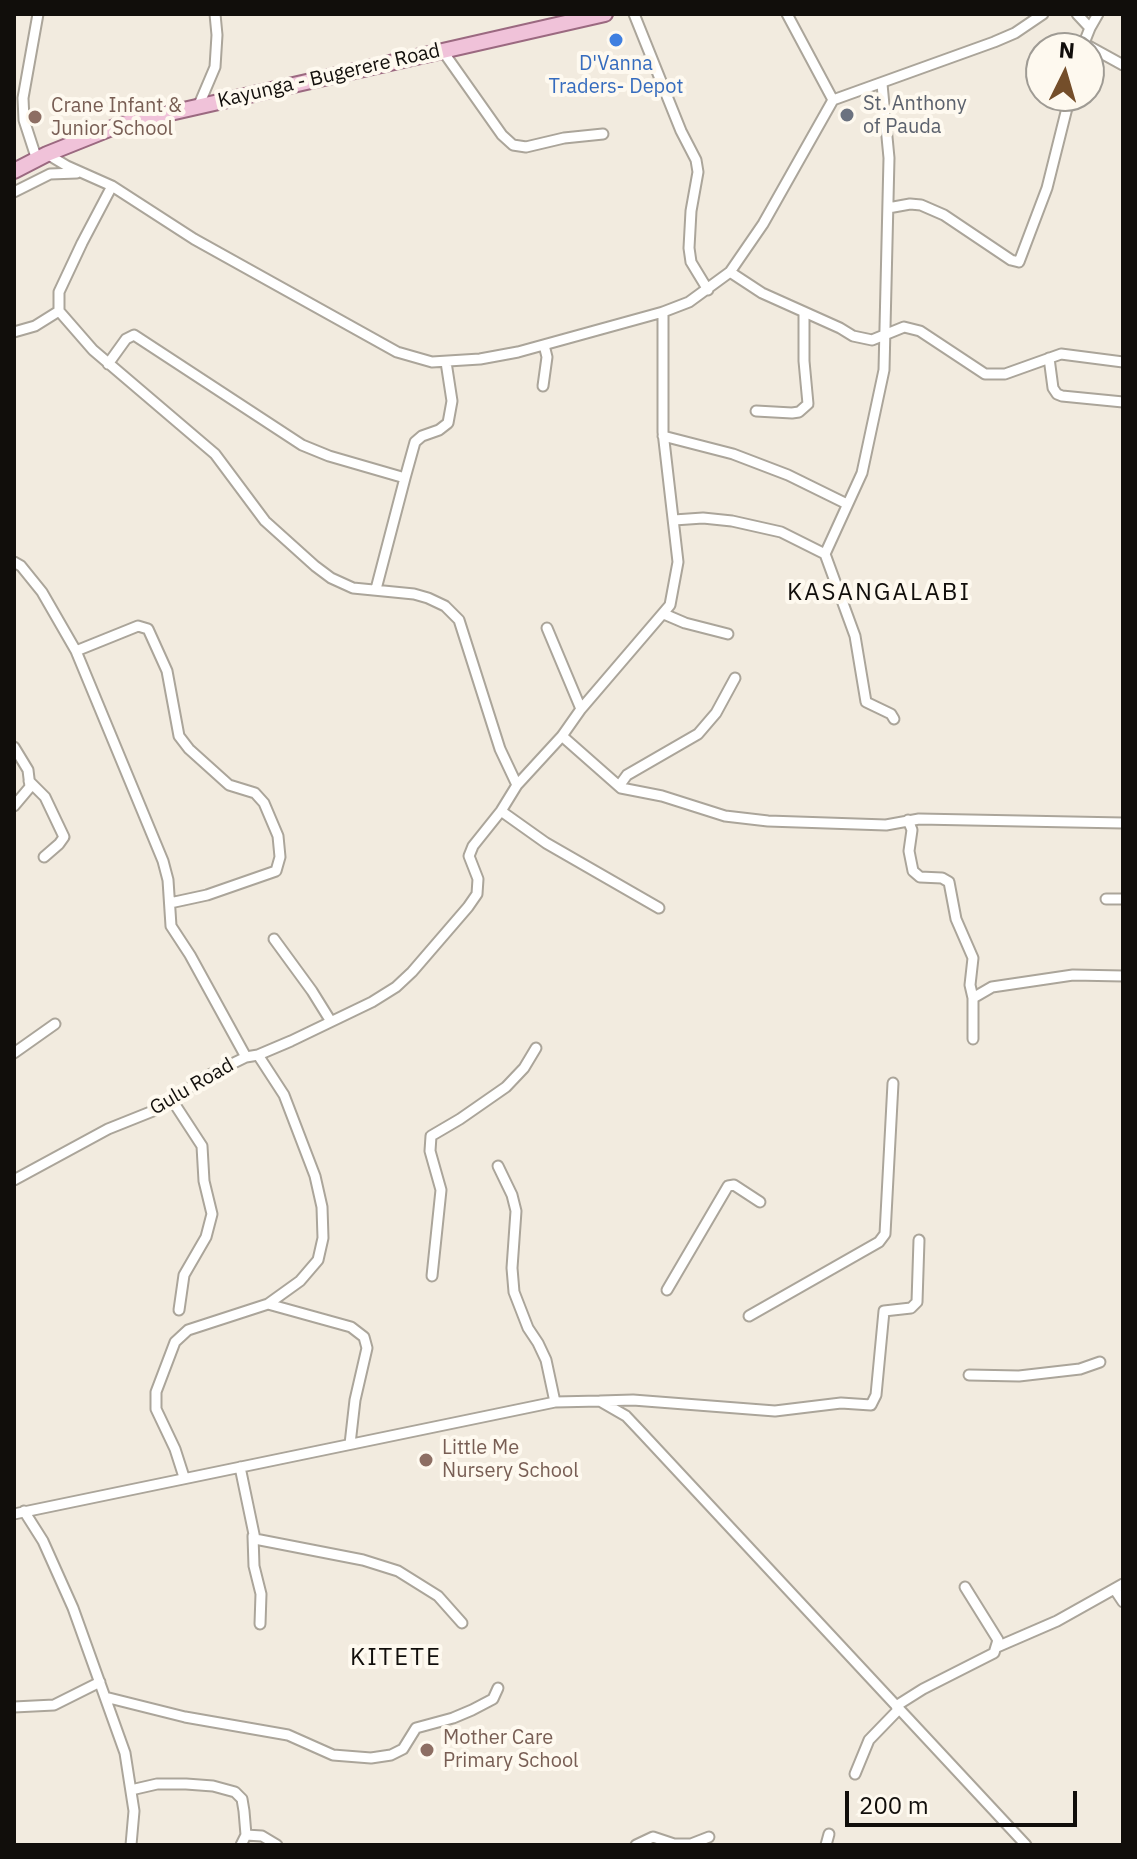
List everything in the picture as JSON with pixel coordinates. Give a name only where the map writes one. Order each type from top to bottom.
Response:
[{"type":"main road","name":"Kayunga - Bugerere Road","points":[[14,171],[122,124],[605,14]]},
{"type":"street","points":[[38,14],[25,81],[24,120],[42,157],[112,186],[182,233],[397,352],[422,361],[446,362],[505,355],[663,312],[689,302],[730,272],[763,224],[833,100],[994,42],[1015,33],[1043,14]]},
{"type":"street","points":[[198,107],[215,67],[215,14]]},
{"type":"street","points":[[634,14],[681,131],[696,160],[698,172],[689,248],[691,262],[708,290]]},
{"type":"street","points":[[787,14],[833,100]]},
{"type":"street","points":[[1077,14],[1090,28]]},
{"type":"street","points":[[1088,32],[1098,14]]},
{"type":"street","points":[[442,50],[502,135],[513,145],[526,147],[564,138],[603,134]]},
{"type":"street","points":[[14,79],[25,81]]},
{"type":"street","points":[[825,554],[862,473],[884,370],[889,158],[882,84]]},
{"type":"street","points":[[888,208],[921,205],[944,215],[1011,260],[1019,262],[1047,188],[1066,112]]},
{"type":"street","points":[[14,192],[50,174],[80,173]]},
{"type":"street","points":[[112,186],[59,292],[59,311],[108,364],[215,454],[265,521],[315,566],[353,588],[428,598],[445,606],[459,620],[500,749],[517,785]]},
{"type":"street","points":[[730,272],[762,293],[853,336],[872,340],[904,327],[920,331],[985,374],[1005,374],[1061,354],[1123,362]]},
{"type":"street","points":[[14,332],[35,326],[59,311]]},
{"type":"street","points":[[659,908],[556,849],[501,811],[517,785],[562,736],[581,709],[670,605],[678,562],[663,436],[663,312]]},
{"type":"street","points":[[756,411],[792,413],[799,412],[808,404],[804,312]]},
{"type":"street","points":[[108,364],[126,339],[134,335],[302,445],[405,478]]},
{"type":"street","points":[[543,386],[547,357],[544,345]]},
{"type":"street","points":[[1049,358],[1053,388],[1057,394],[1123,402]]},
{"type":"street","points":[[376,589],[415,442],[448,423],[452,401],[446,362]]},
{"type":"street","points":[[663,436],[733,454],[788,475],[847,504]]},
{"type":"street","points":[[674,520],[703,518],[732,521],[781,532],[825,554],[855,636],[866,702],[891,714],[894,719]]},
{"type":"street","points":[[14,562],[42,592],[76,651],[163,861],[171,926],[246,1057]]},
{"type":"street","points":[[664,614],[728,634]]},
{"type":"street","points":[[76,651],[138,626],[148,629],[167,671],[179,736],[199,759],[229,785],[255,793],[264,803],[278,836],[280,857],[276,871],[207,895],[170,903]]},
{"type":"street","points":[[547,628],[581,709]]},
{"type":"street","points":[[619,786],[627,775],[698,734],[716,713],[735,678]]},
{"type":"street","points":[[562,736],[619,786],[662,796],[707,813],[739,818],[886,825],[908,820],[1123,823]]},
{"type":"street","points":[[14,747],[28,770],[30,787],[14,806]]},
{"type":"street","points":[[29,781],[45,797],[64,837],[44,857]]},
{"type":"street","name":"Gulu Road","points":[[14,1180],[108,1129],[163,1107],[203,1078],[372,1002],[396,987],[477,894],[478,879],[469,856],[473,846],[501,811]]},
{"type":"street","points":[[908,820],[912,830],[909,851],[913,871],[920,877],[942,878],[949,882],[956,919],[973,958],[970,985],[973,1039]]},
{"type":"street","points":[[1106,899],[1123,899]]},
{"type":"street","points":[[274,939],[330,1020]]},
{"type":"street","points":[[973,998],[992,987],[1037,978],[1123,976]]},
{"type":"street","points":[[14,1053],[55,1024]]},
{"type":"street","points":[[432,1276],[441,1190],[430,1151],[431,1136],[506,1087],[524,1068],[536,1048]]},
{"type":"street","points":[[184,1477],[156,1409],[156,1392],[175,1342],[197,1326],[268,1304],[300,1281],[318,1260],[323,1238],[322,1207],[315,1176],[284,1095],[258,1055]]},
{"type":"street","points":[[749,1316],[879,1242],[885,1234],[893,1083]]},
{"type":"street","points":[[172,1100],[202,1146],[204,1181],[212,1214],[206,1237],[184,1275],[179,1310]]},
{"type":"street","points":[[498,1166],[516,1211],[512,1268],[514,1292],[524,1321],[546,1360],[555,1402]]},
{"type":"street","points":[[667,1290],[728,1186],[734,1185],[760,1202]]},
{"type":"street","points":[[131,1845],[134,1811],[125,1753],[73,1608],[43,1541],[19,1512],[555,1402],[633,1400],[775,1411],[841,1403],[871,1405],[876,1395],[884,1311],[911,1308],[917,1302],[919,1240]]},
{"type":"street","points":[[268,1304],[351,1327],[364,1337],[367,1348],[350,1444]]},
{"type":"street","points":[[969,1375],[1031,1375],[1080,1369],[1100,1362]]},
{"type":"street","points":[[600,1401],[626,1416],[1026,1845]]},
{"type":"street","points":[[240,1467],[261,1594],[260,1624]]},
{"type":"street","points":[[253,1536],[267,1542],[363,1560],[398,1571],[438,1596],[462,1623]]},
{"type":"street","points":[[855,1774],[869,1740],[898,1708],[923,1689],[994,1653],[998,1640],[965,1587]]},
{"type":"street","points":[[997,1647],[1057,1621],[1119,1587],[1123,1602]]},
{"type":"street","points":[[14,1707],[54,1705],[100,1682]]},
{"type":"street","points":[[105,1697],[198,1720],[288,1735],[333,1755],[371,1758],[391,1755],[403,1749],[416,1728],[472,1710],[493,1699],[498,1688]]},
{"type":"street","points":[[131,1790],[157,1784],[227,1788],[242,1799],[246,1835],[241,1845]]},
{"type":"street","points":[[246,1835],[262,1836],[277,1845]]},
{"type":"street","points":[[636,1845],[653,1837],[674,1844],[691,1844],[709,1837]]},
{"type":"place","name":"D'Vanna Traders- Depot","points":[[616,40]]},
{"type":"place","name":"St. Anthony of Pauda","points":[[847,115]]},
{"type":"place","name":"Crane Infant & Junior School","points":[[35,117]]},
{"type":"place","name":"Little Me Nursery School","points":[[426,1460]]},
{"type":"place","name":"Mother Care Primary School","points":[[427,1750]]},
{"type":"district","name":"KASANGALABI","points":[[879,593]]},
{"type":"district","name":"KITETE","points":[[396,1658]]}]
